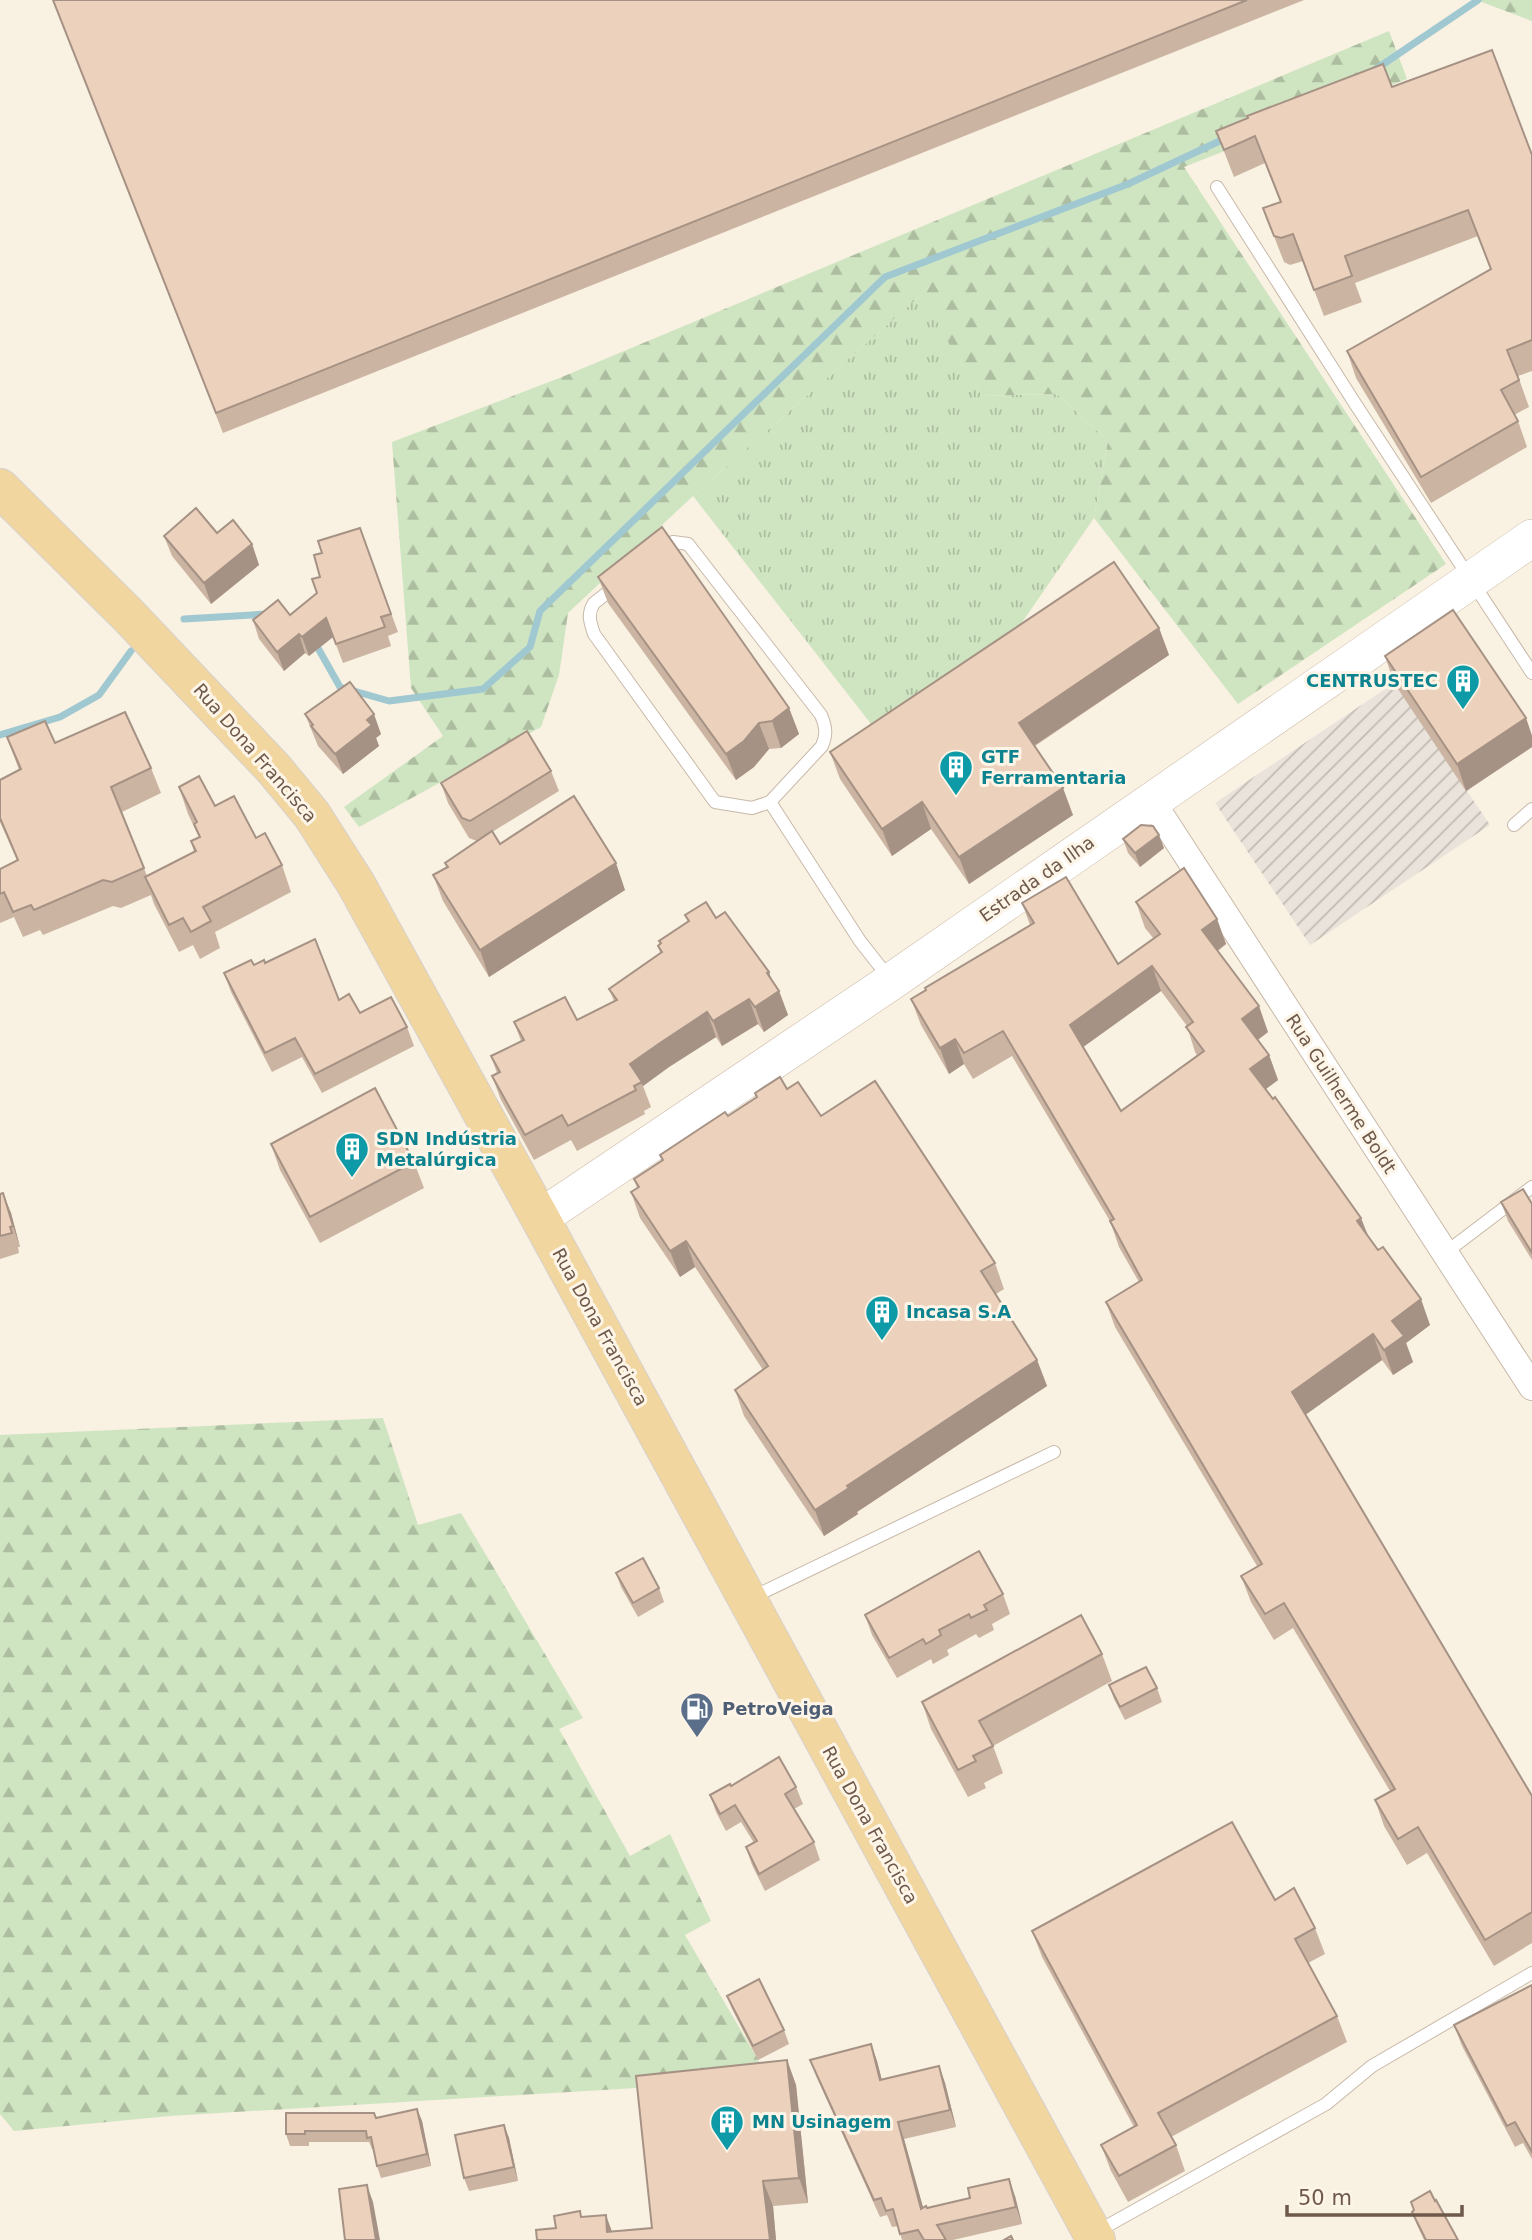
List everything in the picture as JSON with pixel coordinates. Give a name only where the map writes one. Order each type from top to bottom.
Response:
[{"type":"main road","name":"Rua Dona Francisca","points":[[0,488],[198,687],[274,769],[312,816],[356,884],[1094,2237]]},
{"type":"street","name":"Estrada da Ilha","points":[[540,1218],[892,981],[1532,538]]},
{"type":"street","name":"Rua Guilherme Boldt","points":[[1151,800],[1532,1387]]},
{"type":"lane","points":[[1217,187],[1532,673]]},
{"type":"lane","points":[[673,542],[688,544],[821,715],[826,736],[822,746],[770,802],[752,808],[715,802],[594,634],[589,618],[594,603],[673,542]]},
{"type":"lane","points":[[770,802],[860,941],[892,981]]},
{"type":"lane","points":[[1514,825],[1532,810]]},
{"type":"lane","points":[[1445,1253],[1532,1187]]},
{"type":"lane","points":[[748,1600],[1054,1452]]},
{"type":"lane","points":[[1094,2237],[1326,2104],[1372,2066],[1532,1973]]},
{"type":"shaded area","points":[[1463,637],[1532,740],[1532,747],[1467,791],[1490,825],[1310,945],[1215,803]]},
{"type":"green space","points":[[1532,0],[1532,21],[1479,1]]},
{"type":"green space","points":[[1389,31],[1407,79],[1184,167],[1446,564],[1238,704],[1094,518],[1108,441],[1057,394],[982,396],[921,295],[693,496],[568,613],[559,675],[541,727],[359,827],[344,807],[443,736],[411,688],[392,442],[562,377]]},
{"type":"green space","points":[[922,294],[982,396],[1057,394],[1108,441],[1094,518],[990,669],[882,738],[693,496]]},
{"type":"green space","points":[[383,1418],[418,1525],[461,1513],[583,1718],[559,1729],[630,1856],[670,1834],[711,1921],[685,1935],[770,2080],[170,2116],[14,2131],[0,2114],[0,1435]]},
{"type":"building","points":[[53,0],[1247,0],[216,413]]},
{"type":"building","points":[[1492,50],[1532,155],[1532,340],[1507,350],[1519,380],[1501,390],[1518,421],[1421,477],[1347,351],[1491,269],[1468,210],[1345,256],[1352,276],[1314,290],[1293,234],[1281,238],[1274,236],[1263,208],[1281,202],[1255,136],[1224,150],[1216,131],[1248,118],[1247,116],[1383,64],[1392,87]]},
{"type":"building","points":[[196,508],[217,533],[233,520],[252,544],[204,583],[164,536]]},
{"type":"building","points":[[662,527],[789,708],[772,721],[759,723],[744,741],[726,754],[598,577]]},
{"type":"building","points":[[360,528],[391,614],[381,617],[385,627],[336,644],[326,618],[302,637],[299,634],[277,652],[253,620],[278,600],[290,615],[317,593],[312,579],[320,577],[314,555],[322,553],[318,541]]},
{"type":"building","points":[[1114,562],[1159,628],[1019,723],[1063,788],[959,857],[922,802],[882,829],[830,752]]},
{"type":"building","name":"CENTRUSTEC","points":[[1453,610],[1526,718],[1457,764],[1385,656]]},
{"type":"building","points":[[350,682],[374,714],[367,720],[372,725],[335,754],[311,726],[313,725],[305,714]]},
{"type":"building","points":[[125,712],[151,768],[111,787],[144,868],[112,882],[103,880],[34,910],[31,905],[13,912],[4,892],[0,894],[0,869],[18,860],[0,818],[0,780],[21,769],[7,737],[45,721],[55,743]]},
{"type":"building","points":[[527,731],[551,771],[470,821],[462,818],[441,783]]},
{"type":"building","points":[[199,776],[215,806],[234,796],[256,838],[265,833],[282,865],[203,907],[211,921],[191,932],[183,918],[169,925],[145,877],[196,851],[191,841],[200,837],[194,824],[197,822],[179,787]]},
{"type":"building","points":[[574,796],[616,863],[480,950],[433,875],[448,867],[445,863],[492,831],[500,844]]},
{"type":"building","points":[[1141,825],[1153,826],[1159,835],[1135,853],[1123,839]]},
{"type":"building","points":[[1184,868],[1217,919],[1202,930],[1259,1006],[1242,1019],[1269,1055],[1250,1069],[1273,1099],[1275,1097],[1361,1218],[1357,1221],[1378,1250],[1383,1247],[1421,1299],[1392,1321],[1404,1336],[1384,1350],[1373,1334],[1292,1392],[1532,1796],[1532,1912],[1485,1940],[1418,1827],[1398,1839],[1375,1800],[1395,1789],[1284,1603],[1265,1614],[1241,1576],[1262,1564],[1106,1302],[1142,1280],[1110,1221],[1114,1219],[1003,1031],[964,1053],[955,1039],[940,1048],[911,999],[1034,923],[1022,903],[1066,877],[1118,964],[1160,934],[1136,902]],"holes":[[[1152,966],[1193,1022],[1186,1027],[1204,1051],[1121,1111],[1070,1025]]]},
{"type":"building","points":[[706,902],[716,918],[725,912],[769,972],[767,973],[779,991],[755,1007],[749,999],[713,1021],[707,1012],[630,1064],[642,1082],[634,1086],[636,1090],[568,1126],[562,1115],[525,1135],[492,1076],[500,1072],[491,1056],[524,1040],[514,1022],[565,997],[577,1020],[617,1000],[609,989],[662,952],[658,946],[661,943],[659,941],[689,921],[685,915]]},
{"type":"building","points":[[315,939],[339,1000],[349,994],[360,1013],[391,997],[407,1027],[315,1074],[295,1038],[265,1053],[224,973],[251,960],[254,965],[264,960],[265,963]]},
{"type":"building","name":"Incasa S.A","points":[[780,1077],[787,1089],[798,1082],[821,1116],[875,1081],[995,1263],[981,1271],[1037,1360],[815,1510],[735,1390],[768,1366],[686,1241],[670,1251],[631,1192],[639,1187],[634,1179],[663,1160],[660,1155],[725,1112],[728,1116],[757,1097],[755,1093]]},
{"type":"building","name":"SDN Indústria Metalúrgica","points":[[375,1088],[414,1162],[310,1217],[271,1144]]},
{"type":"building","points":[[1523,1189],[1532,1204],[1532,1253],[1501,1202]]},
{"type":"building","points":[[3,1193],[13,1226],[10,1227],[12,1233],[0,1236],[0,1194]]},
{"type":"building","points":[[979,1551],[1003,1594],[984,1605],[987,1610],[971,1618],[969,1614],[939,1630],[941,1635],[926,1644],[923,1639],[889,1658],[865,1615]]},
{"type":"building","points":[[643,1558],[659,1588],[633,1603],[616,1573]]},
{"type":"building","points":[[1081,1615],[1102,1654],[979,1721],[993,1746],[973,1756],[976,1761],[958,1770],[922,1702]]},
{"type":"building","points":[[1146,1667],[1157,1688],[1120,1707],[1109,1685]]},
{"type":"building","points":[[779,1757],[796,1787],[785,1794],[814,1842],[759,1874],[746,1847],[757,1841],[735,1805],[720,1814],[710,1795],[730,1784],[731,1786]]},
{"type":"building","points":[[1232,1822],[1275,1900],[1294,1888],[1315,1928],[1295,1939],[1337,2016],[1158,2113],[1176,2145],[1119,2176],[1101,2145],[1137,2125],[1032,1931]]},
{"type":"building","points":[[759,1979],[784,2030],[753,2046],[727,1996]]},
{"type":"building","points":[[1532,1985],[1532,2152],[1515,2122],[1507,2126],[1454,2025]]},
{"type":"building","points":[[871,2044],[880,2080],[939,2066],[950,2110],[898,2122],[921,2209],[970,2198],[968,2188],[1009,2179],[1016,2207],[937,2225],[946,2240],[924,2240],[918,2230],[900,2234],[893,2209],[886,2211],[881,2198],[874,2200],[810,2060]]},
{"type":"building","name":"MN Usinagem","points":[[787,2060],[799,2178],[763,2181],[770,2240],[537,2240],[536,2230],[556,2228],[554,2216],[580,2211],[581,2217],[606,2215],[607,2232],[652,2228],[636,2076]]},
{"type":"building","points":[[417,2109],[427,2154],[377,2166],[371,2137],[367,2138],[366,2131],[305,2131],[305,2134],[286,2134],[286,2113],[374,2113],[376,2118]]},
{"type":"building","points":[[504,2125],[514,2167],[464,2178],[455,2135]]},
{"type":"building","points":[[367,2185],[376,2240],[345,2240],[339,2189]]},
{"type":"building","points":[[1430,2191],[1458,2240],[1426,2240],[1412,2212],[1414,2210],[1411,2202]]},
{"type":"waterway","points":[[1376,69],[1478,0]]},
{"type":"waterway","points":[[314,641],[340,687],[389,701],[483,689],[530,647],[540,611],[885,277],[1128,184],[1226,138]]},
{"type":"waterway","points":[[184,619],[267,614]]},
{"type":"waterway","points":[[0,735],[60,717],[99,695],[131,651]]},
{"type":"place","name":"CENTRUSTEC","points":[[1463,711]]},
{"type":"place","name":"GTF Ferramentaria","points":[[956,797]]},
{"type":"place","name":"SDN Indústria Metalúrgica","points":[[352,1179]]},
{"type":"place","name":"Incasa S.A","points":[[882,1342]]},
{"type":"place","name":"PetroVeiga","points":[[697,1739]]},
{"type":"place","name":"MN Usinagem","points":[[727,2152]]}]
